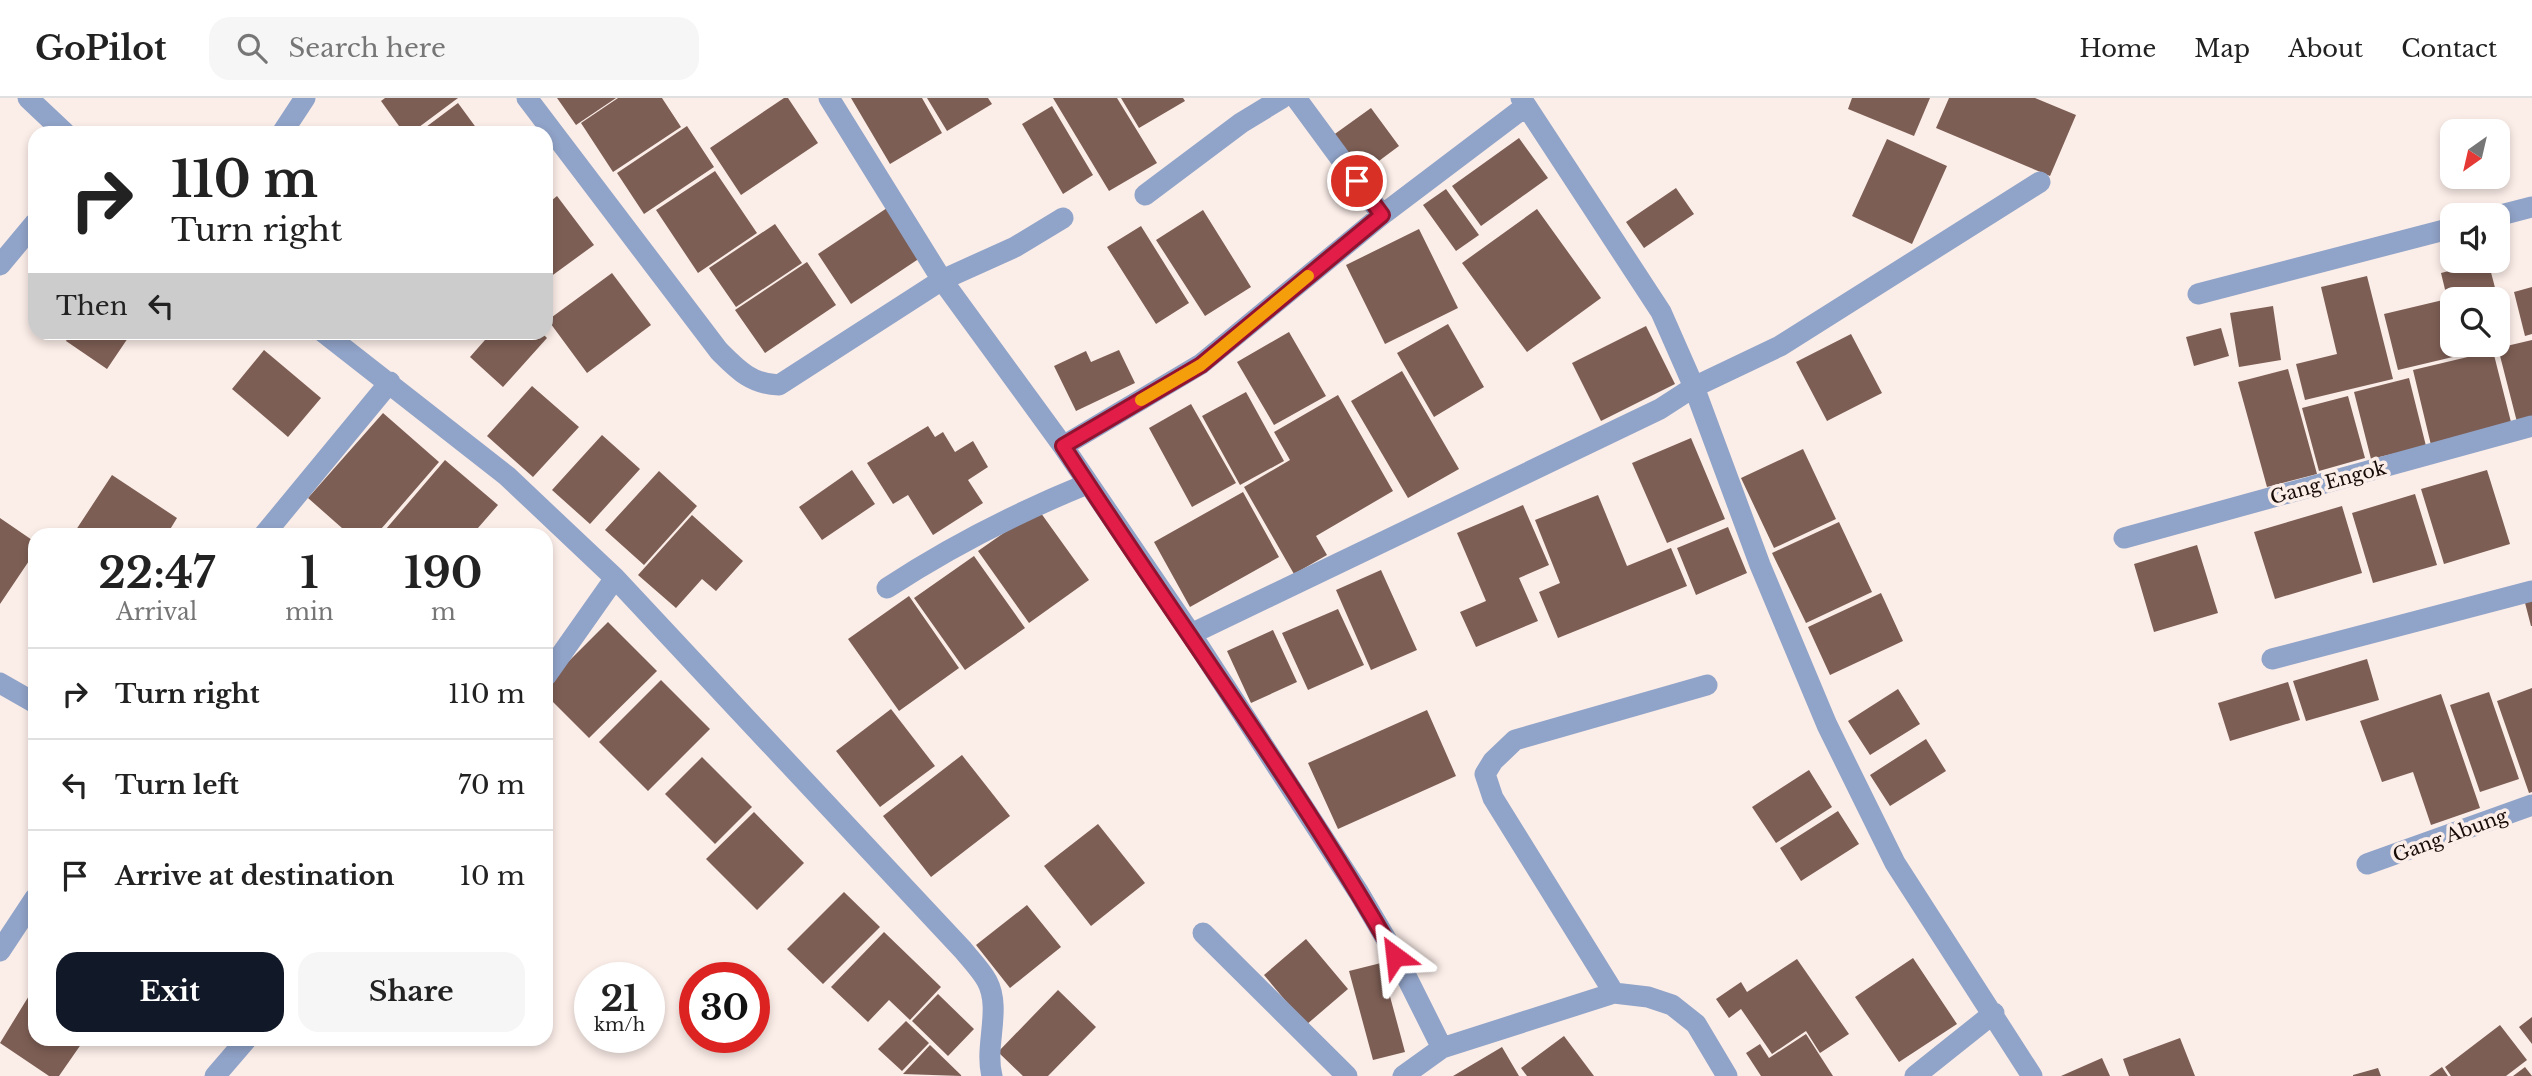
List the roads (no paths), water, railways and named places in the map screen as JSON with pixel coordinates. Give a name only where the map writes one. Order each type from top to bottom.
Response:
[{"type":"street","points":[[28,98],[58,126]]},
{"type":"street","points":[[287,126],[305,98]]},
{"type":"street","points":[[527,98],[548,126]]},
{"type":"street","points":[[829,98],[942,280],[1063,446],[1191,634],[1359,893],[1442,1048]]},
{"type":"street","points":[[1145,195],[1241,123],[1282,98]]},
{"type":"street","points":[[1296,98],[1382,215]]},
{"type":"street","points":[[1063,446],[1201,365],[1523,102],[1661,312],[1694,387],[1760,565],[1827,725],[1895,863],[1994,1013],[2032,1076]]},
{"type":"street","points":[[553,132],[719,351],[742,374],[761,384],[779,385],[942,280],[1015,247],[1063,218]]},
{"type":"street","points":[[1191,634],[1660,409],[1694,387],[1780,346],[2040,182]]},
{"type":"street","points":[[2510,213],[2532,207]]},
{"type":"street","points":[[0,265],[28,231]]},
{"type":"street","points":[[2198,294],[2440,231]]},
{"type":"street","points":[[334,340],[507,476],[615,578],[963,950],[989,983],[993,1016],[987,1058],[992,1076]]},
{"type":"street","points":[[270,528],[390,382]]},
{"type":"street","name":"Gang Engok","points":[[2124,538],[2532,426]]},
{"type":"street","points":[[887,588],[956,544],[1027,509],[1087,484]]},
{"type":"street","points":[[553,666],[615,578]]},
{"type":"street","points":[[2272,659],[2532,591]]},
{"type":"street","points":[[0,683],[28,699]]},
{"type":"street","points":[[1614,993],[1493,798],[1485,775],[1493,761],[1515,740],[1707,685]]},
{"type":"street","name":"Gang Abung","points":[[2367,864],[2532,805]]},
{"type":"street","points":[[0,951],[28,909]]},
{"type":"street","points":[[1203,933],[1347,1076]]},
{"type":"street","points":[[1403,1076],[1442,1048],[1614,993],[1648,997],[1672,1005],[1696,1024],[1727,1076]]},
{"type":"street","points":[[1914,1076],[1994,1013]]},
{"type":"street","points":[[215,1076],[241,1046]]}]
